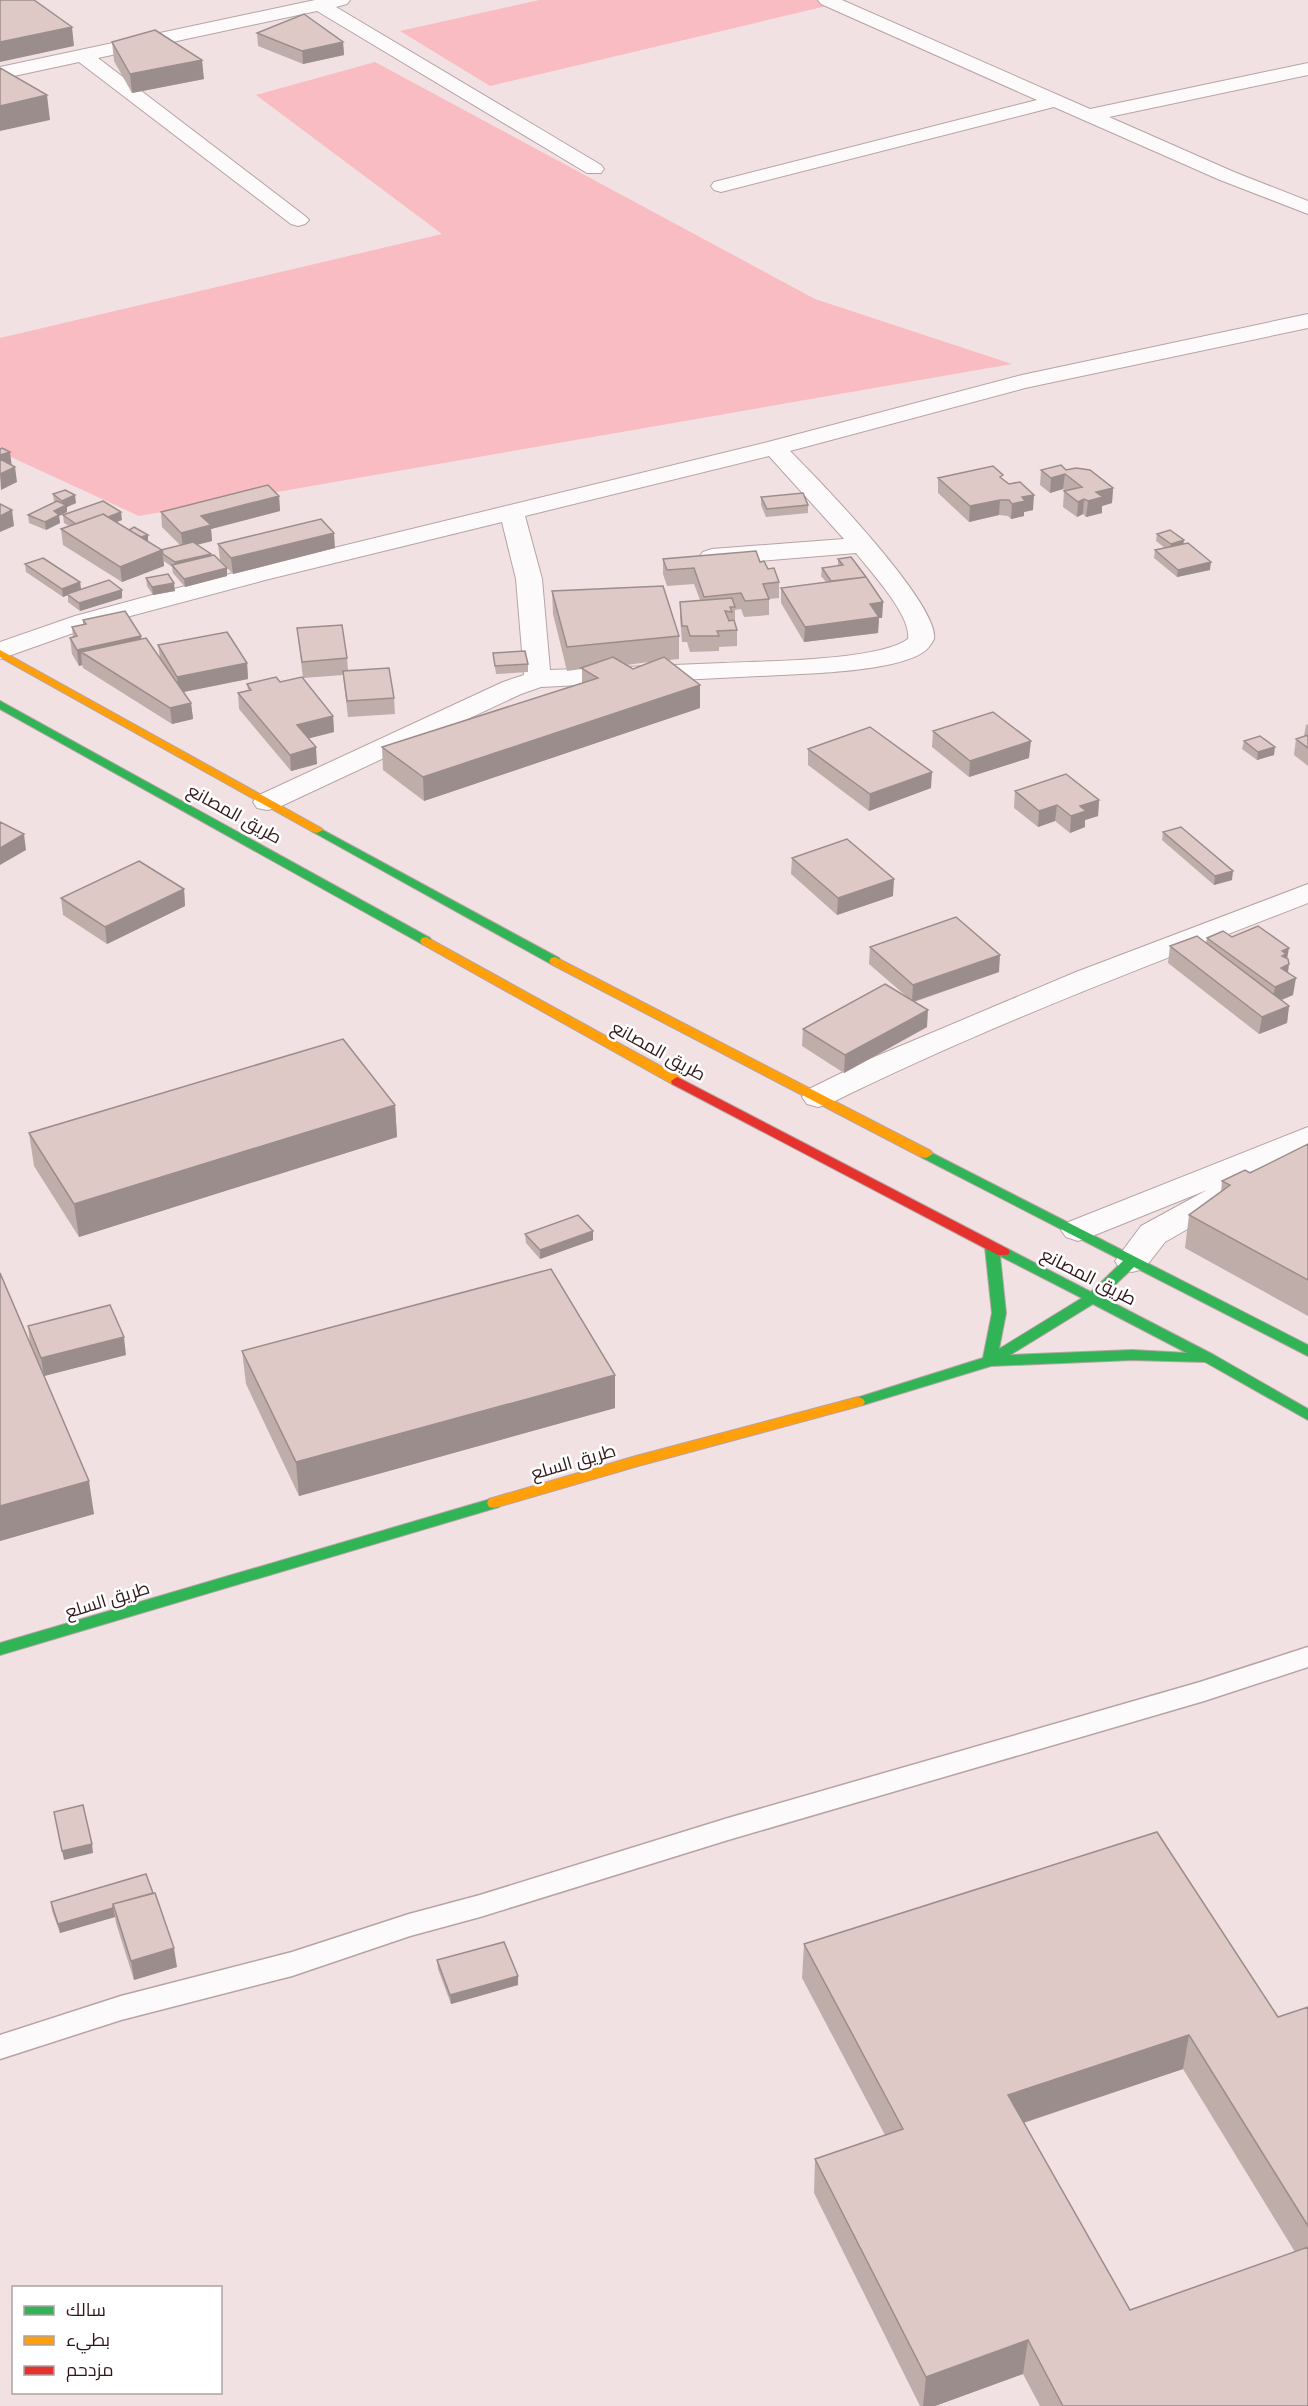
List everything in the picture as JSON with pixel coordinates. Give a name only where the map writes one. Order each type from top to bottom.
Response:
[{"type":"main road","name":"طريق المصانع","points":[[0,652],[525,946],[1078,1230],[1132,1261],[1308,1351]]},
{"type":"main road","name":"طريق المصانع","points":[[0,704],[699,1093],[1209,1358],[1308,1415]]},
{"type":"main road","points":[[992,1247],[999,1313],[990,1361],[1132,1355],[1209,1358]]},
{"type":"main road","name":"طريق السلع","points":[[0,1649],[584,1476],[897,1392],[990,1361],[1093,1298],[1132,1261]]},
{"type":"street","points":[[0,73],[341,0]]},
{"type":"street","points":[[827,0],[1227,176],[1308,208]]},
{"type":"street","points":[[320,5],[594,169]]},
{"type":"street","points":[[84,56],[298,220]]},
{"type":"street","points":[[1088,115],[1308,69]]},
{"type":"street","points":[[721,186],[1056,101]]},
{"type":"street","points":[[0,652],[84,621],[137,606],[774,448],[1022,382],[1308,321]]},
{"type":"street","points":[[267,802],[512,688],[538,679],[837,665],[904,652],[917,645],[921,638],[922,628],[898,590],[824,502],[774,448]]},
{"type":"street","points":[[512,512],[529,579],[538,679]]},
{"type":"street","points":[[693,558],[860,545]]},
{"type":"street","points":[[818,1096],[883,1065],[1088,978],[1308,893]]},
{"type":"street","points":[[1078,1230],[1308,1137]]},
{"type":"street","points":[[1132,1261],[1153,1234],[1170,1222],[1245,1182],[1308,1156]]},
{"type":"lane","points":[[0,2047],[121,2008],[292,1964],[409,1925],[480,1906],[728,1829],[1204,1691],[1308,1657]]},
{"type":"shaded area","points":[[539,0],[824,0],[835,4],[490,86],[400,31]]},
{"type":"shaded area","points":[[375,62],[815,299],[1012,364],[139,516],[0,452],[0,338],[442,234],[256,95]]},
{"type":"building","points":[[0,0],[34,0],[72,27],[0,42]]},
{"type":"building","points":[[304,14],[343,42],[302,51],[257,33]]},
{"type":"building","points":[[155,30],[202,60],[130,74],[112,42]]},
{"type":"building","points":[[0,68],[47,95],[0,106]]},
{"type":"building","points":[[2,448],[10,452],[0,455]]},
{"type":"building","points":[[0,459],[15,467],[0,474]]},
{"type":"building","points":[[1061,465],[1066,470],[1076,468],[1090,470],[1113,488],[1096,492],[1103,497],[1078,502],[1064,491],[1082,487],[1065,474],[1051,478],[1041,470]]},
{"type":"building","points":[[993,466],[1003,475],[1000,477],[1009,484],[1020,482],[1034,495],[1022,497],[1025,501],[1012,504],[1009,500],[1000,500],[970,506],[938,478]]},
{"type":"building","points":[[268,485],[279,496],[201,516],[211,525],[181,533],[161,512]]},
{"type":"building","points":[[65,490],[75,495],[62,501],[53,494]]},
{"type":"building","points":[[803,493],[808,505],[767,509],[761,497]]},
{"type":"building","points":[[57,501],[66,505],[54,511],[59,515],[45,522],[28,515]]},
{"type":"building","points":[[103,501],[121,512],[108,517],[103,514],[76,524],[63,515]]},
{"type":"building","points":[[0,504],[12,510],[0,516]]},
{"type":"building","points":[[103,514],[162,550],[120,567],[61,529]]},
{"type":"building","points":[[321,519],[334,533],[231,558],[218,544]]},
{"type":"building","points":[[134,527],[148,535],[141,537],[129,530]]},
{"type":"building","points":[[1170,530],[1184,540],[1171,544],[1157,534]]},
{"type":"building","points":[[193,542],[211,554],[175,562],[161,550]]},
{"type":"building","points":[[1188,543],[1211,562],[1178,570],[1155,550]]},
{"type":"building","points":[[756,551],[760,562],[764,561],[768,569],[774,568],[779,582],[763,584],[769,599],[745,601],[741,593],[704,597],[694,568],[667,570],[663,559]]},
{"type":"building","points":[[214,555],[227,568],[184,579],[172,565]]},
{"type":"building","points":[[851,557],[866,577],[831,581],[822,568],[843,565],[838,559]]},
{"type":"building","points":[[43,558],[80,582],[62,589],[25,564]]},
{"type":"building","points":[[168,574],[174,583],[152,587],[146,578]]},
{"type":"building","points":[[866,577],[883,602],[870,604],[879,617],[805,627],[781,588]]},
{"type":"building","points":[[109,580],[122,590],[79,603],[67,594]]},
{"type":"building","points":[[663,586],[679,636],[567,647],[552,591]]},
{"type":"building","points":[[732,598],[735,607],[730,607],[732,612],[725,611],[729,621],[734,620],[737,630],[717,631],[719,636],[690,636],[687,626],[682,626],[680,602]]},
{"type":"building","points":[[125,611],[141,636],[77,650],[70,638],[77,636],[72,627],[86,624],[83,620]]},
{"type":"building","points":[[342,625],[347,658],[302,662],[297,628]]},
{"type":"building","points":[[227,632],[247,663],[177,677],[158,645]]},
{"type":"building","points":[[146,638],[191,703],[170,708],[81,652]]},
{"type":"building","points":[[525,651],[528,664],[495,666],[493,653]]},
{"type":"building","points":[[613,657],[633,669],[664,657],[700,685],[423,777],[382,747],[598,678],[581,668]]},
{"type":"building","points":[[389,668],[394,698],[347,701],[343,671]]},
{"type":"building","points":[[276,677],[280,682],[302,677],[333,716],[297,725],[316,747],[290,755],[238,693],[251,690],[247,684]]},
{"type":"building","points":[[993,712],[1031,741],[970,761],[933,731]]},
{"type":"building","points":[[870,727],[932,772],[870,794],[808,749]]},
{"type":"building","points":[[1308,735],[1308,748],[1296,739]]},
{"type":"building","points":[[1260,736],[1275,747],[1258,752],[1244,741]]},
{"type":"building","points":[[1066,774],[1099,800],[1080,806],[1086,811],[1071,816],[1057,805],[1039,811],[1015,791]]},
{"type":"building","points":[[0,822],[24,834],[0,848]]},
{"type":"building","points":[[1181,827],[1233,871],[1215,876],[1163,832]]},
{"type":"building","points":[[847,839],[894,879],[838,898],[792,858]]},
{"type":"building","points":[[139,861],[184,889],[105,927],[61,898]]},
{"type":"building","points":[[956,917],[1000,955],[913,985],[870,947]]},
{"type":"building","points":[[1258,926],[1289,948],[1282,951],[1286,954],[1282,956],[1288,959],[1289,964],[1281,968],[1296,978],[1275,987],[1207,938],[1223,931],[1232,937]]},
{"type":"building","points":[[1197,936],[1289,1006],[1262,1017],[1170,946]]},
{"type":"building","points":[[885,984],[928,1010],[845,1055],[803,1029]]},
{"type":"building","points":[[343,1039],[395,1105],[74,1204],[29,1133]]},
{"type":"building","points":[[1308,1144],[1308,1280],[1189,1215],[1230,1185],[1222,1181],[1245,1170],[1250,1173]]},
{"type":"building","points":[[578,1215],[593,1231],[540,1250],[525,1234]]},
{"type":"building","points":[[551,1269],[615,1375],[296,1462],[242,1351]]},
{"type":"building","points":[[0,1273],[89,1481],[0,1506]]},
{"type":"building","points":[[110,1305],[124,1337],[41,1358],[28,1326]]},
{"type":"building","points":[[83,1805],[92,1844],[62,1851],[54,1812]]},
{"type":"building","points":[[1157,1832],[1278,2017],[1308,2007],[1308,2226],[1189,2035],[1008,2095],[1130,2310],[1308,2247],[1308,2406],[1063,2406],[1028,2340],[926,2377],[815,2159],[903,2129],[804,1944]]},
{"type":"building","points":[[146,1874],[153,1893],[113,1904],[113,1908],[58,1924],[51,1902]]},
{"type":"building","points":[[155,1893],[174,1948],[131,1961],[113,1904]]},
{"type":"building","points":[[504,1942],[518,1976],[450,1995],[437,1960]]},
{"type":"traffic: fast","points":[[0,704],[426,941]]},
{"type":"traffic: fast","points":[[317,830],[555,961]]},
{"type":"traffic: fast","points":[[926,1154],[1308,1351]]},
{"type":"traffic: fast","points":[[992,1247],[999,1313],[990,1361],[1132,1355],[1202,1358]]},
{"type":"traffic: fast","points":[[1003,1252],[1209,1358],[1308,1415]]},
{"type":"traffic: fast","points":[[858,1402],[990,1361],[1093,1298],[1132,1261]]},
{"type":"traffic: fast","points":[[0,1649],[494,1503]]},
{"type":"traffic: slow","points":[[0,653],[317,830]]},
{"type":"traffic: slow","points":[[426,941],[677,1081]]},
{"type":"traffic: slow","points":[[555,961],[926,1154]]},
{"type":"traffic: slow","points":[[494,1503],[636,1461],[858,1402]]},
{"type":"traffic: jam","points":[[677,1081],[1003,1252]]}]
